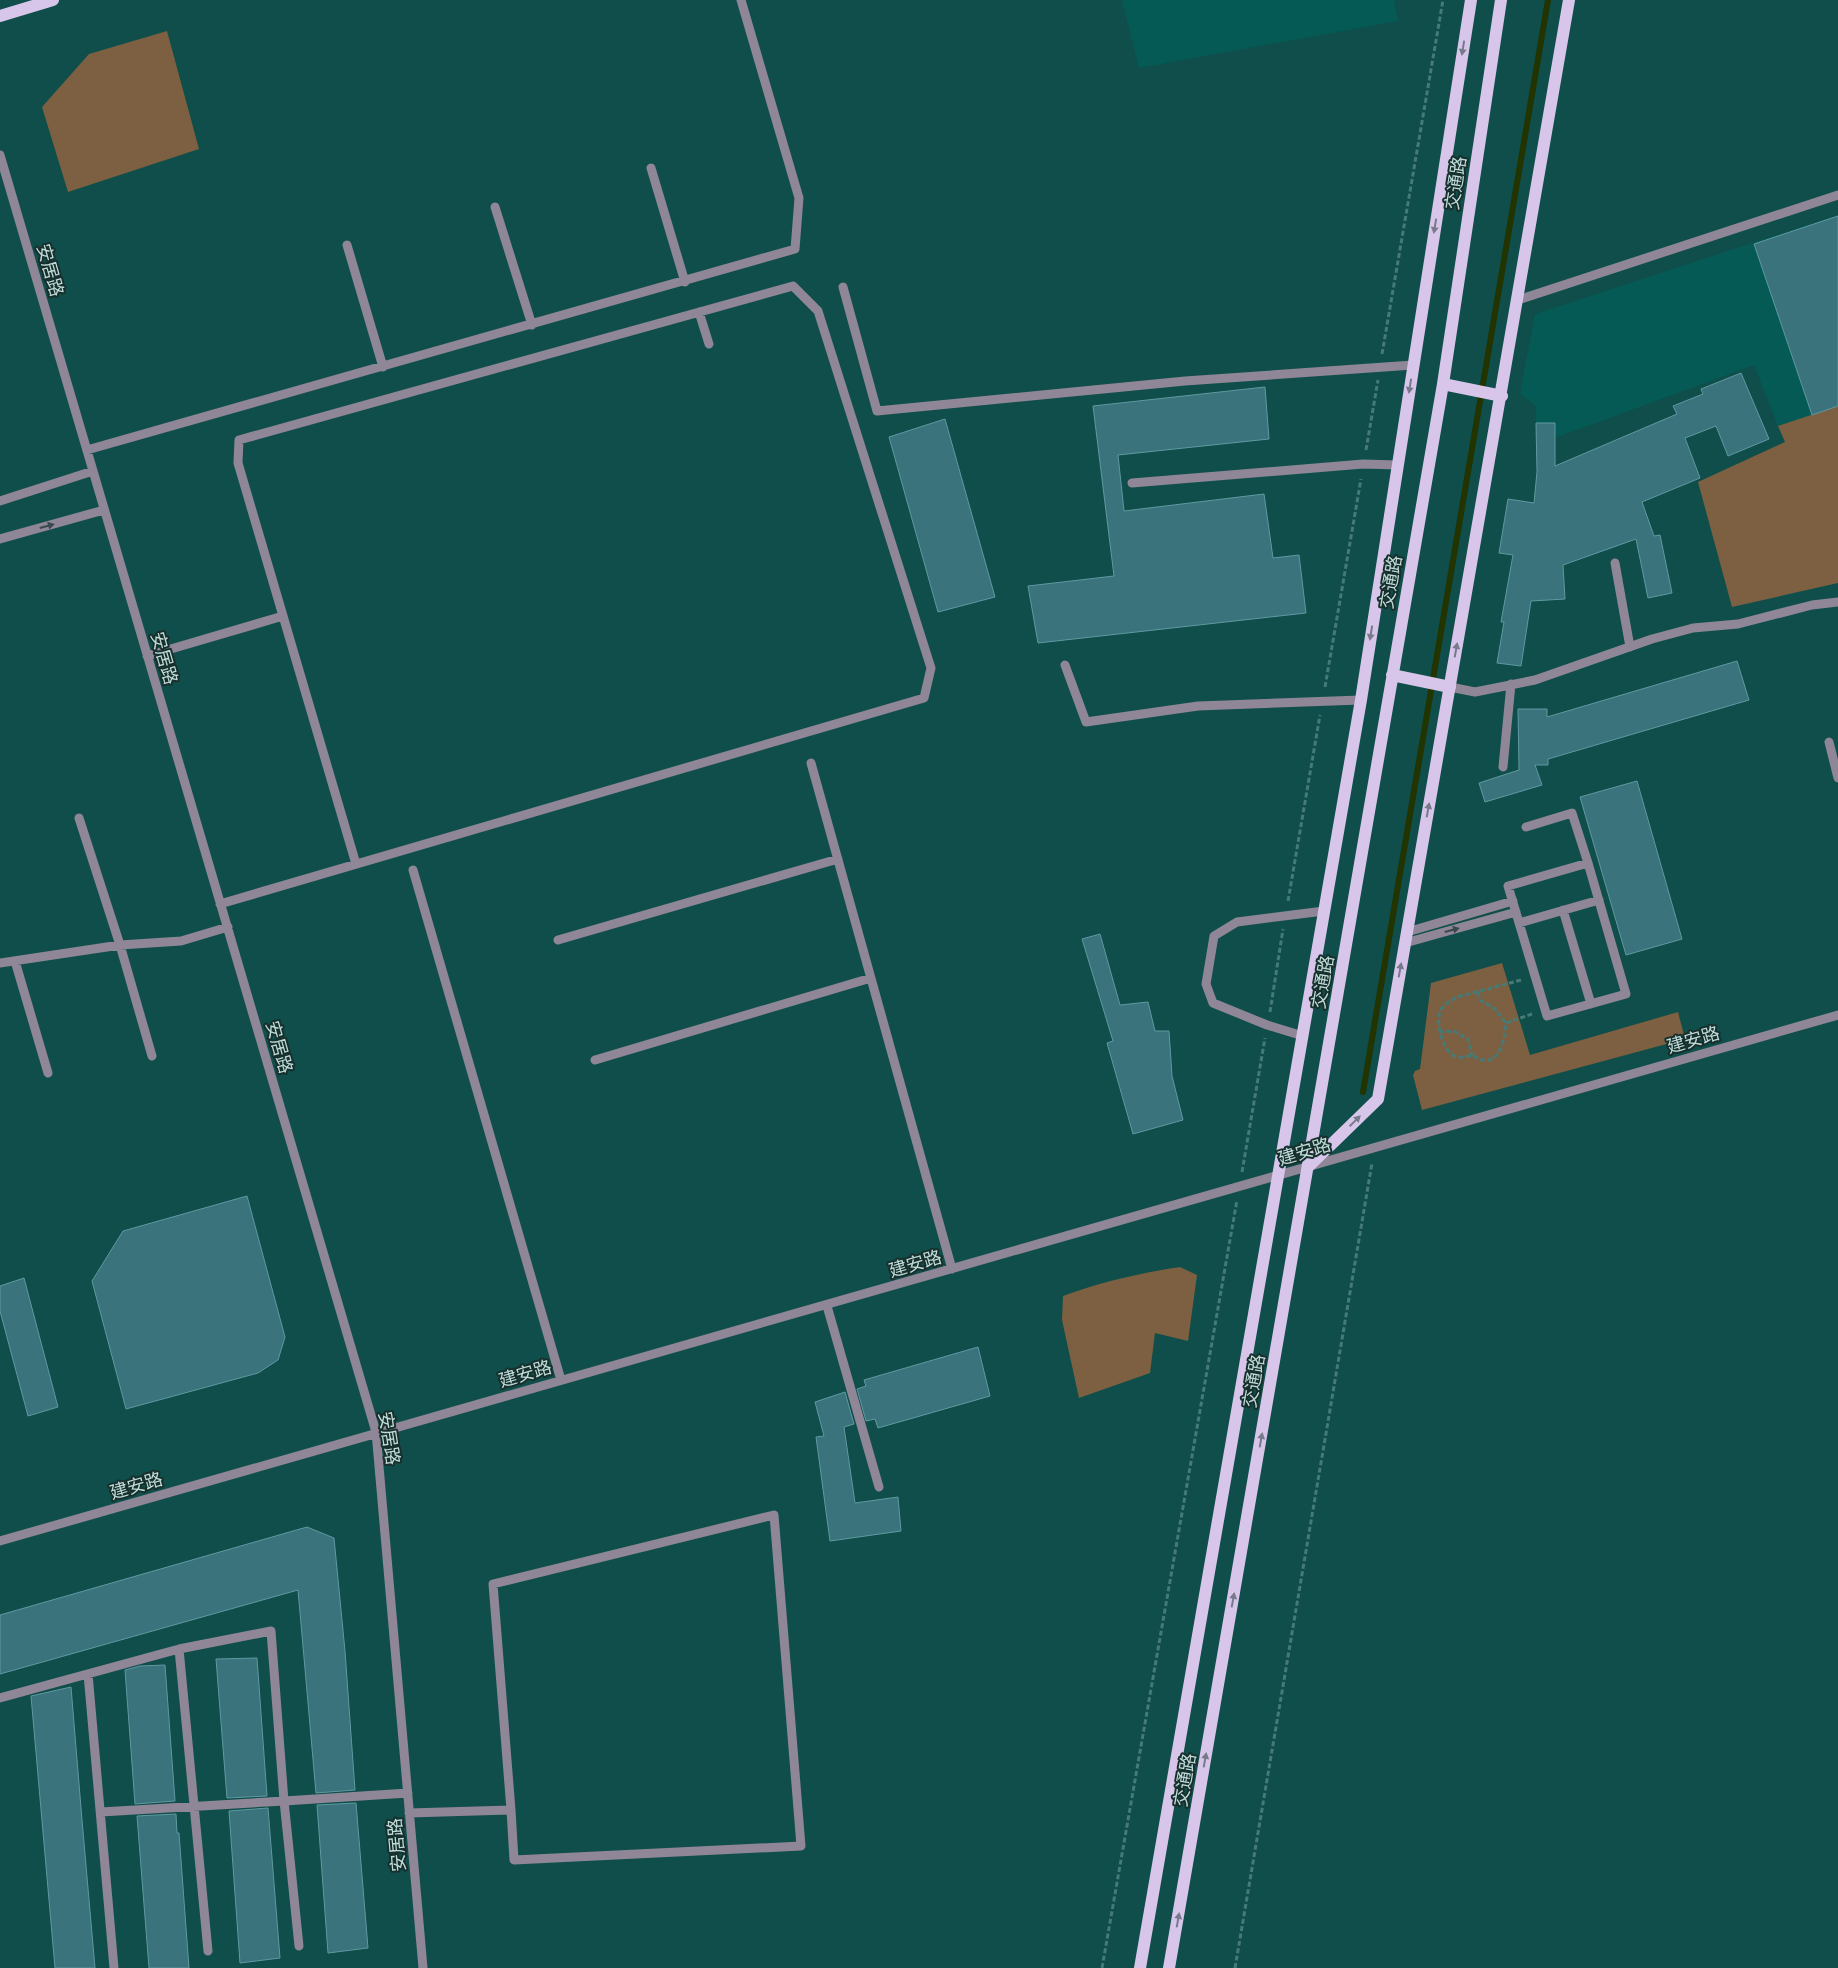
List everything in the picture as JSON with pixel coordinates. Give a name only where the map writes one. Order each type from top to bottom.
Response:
[{"type":"main road","points":[[0,16],[53,0]]},
{"type":"main road","name":"交通路","points":[[1140,1968],[1361,700],[1471,0]]},
{"type":"main road","name":"交通路","points":[[1169,1968],[1443,384],[1501,0]]},
{"type":"main road","points":[[1308,1167],[1378,1098],[1502,396],[1569,0]]},
{"type":"main road","points":[[1443,384],[1502,396]]},
{"type":"main road","points":[[1392,676],[1450,687]]},
{"type":"street","points":[[87,450],[685,282],[795,249],[799,198],[741,0]]},
{"type":"street","name":"安居路","points":[[0,155],[376,1432],[423,1968]]},
{"type":"street","points":[[651,168],[685,282]]},
{"type":"street","points":[[1518,300],[1838,195]]},
{"type":"street","points":[[495,207],[532,325]]},
{"type":"street","points":[[347,245],[383,367]]},
{"type":"street","points":[[220,904],[924,698],[931,668],[818,311],[793,286],[239,440],[238,463],[356,864]]},
{"type":"street","points":[[844,287],[877,411],[1185,381],[1413,365]]},
{"type":"street","points":[[700,312],[708,344]]},
{"type":"street","points":[[1132,483],[1363,464],[1398,465]]},
{"type":"street","points":[[0,501],[93,471]]},
{"type":"street","points":[[0,539],[104,510]]},
{"type":"street","points":[[1615,563],[1630,647]]},
{"type":"street","points":[[1450,687],[1475,692],[1535,680],[1630,647],[1693,628],[1738,624],[1812,605],[1838,602]]},
{"type":"street","points":[[147,656],[283,616]]},
{"type":"street","points":[[1065,665],[1086,722],[1198,706],[1361,700]]},
{"type":"street","points":[[1502,767],[1511,684]]},
{"type":"street","points":[[1829,742],[1838,778]]},
{"type":"street","points":[[811,763],[952,1270]]},
{"type":"street","points":[[1526,827],[1572,812],[1588,862],[1626,994],[1547,1016],[1508,886],[1588,862]]},
{"type":"street","points":[[79,818],[120,945],[152,1056]]},
{"type":"street","points":[[558,940],[838,860]]},
{"type":"street","points":[[413,870],[561,1380]]},
{"type":"street","points":[[1519,923],[1598,900]]},
{"type":"street","points":[[1406,938],[1513,901]]},
{"type":"street","points":[[1563,910],[1591,1004]]},
{"type":"street","points":[[1303,1036],[1267,1025],[1213,1003],[1206,984],[1214,936],[1238,922],[1324,911]]},
{"type":"street","points":[[1406,938],[1516,912]]},
{"type":"street","points":[[0,963],[120,945],[181,941],[228,927]]},
{"type":"street","points":[[14,962],[48,1073]]},
{"type":"street","points":[[595,1060],[871,978]]},
{"type":"street","name":"建安路","points":[[0,1541],[376,1432],[1240,1188],[1375,1146],[1838,1015]]},
{"type":"street","points":[[827,1306],[879,1487]]},
{"type":"street","points":[[774,1515],[801,1846],[514,1860],[510,1810],[493,1584],[774,1515]]},
{"type":"street","points":[[0,1698],[179,1649],[271,1630],[284,1801],[299,1946]]},
{"type":"street","points":[[179,1649],[208,1952]]},
{"type":"street","points":[[88,1674],[114,1968]]},
{"type":"street","points":[[101,1812],[408,1793]]},
{"type":"street","points":[[410,1813],[510,1810]]},
{"type":"path","points":[[1102,1968],[1240,1188],[1443,0]]},
{"type":"path","points":[[1472,1055],[1464,1058],[1453,1056],[1447,1049],[1442,1032],[1440,1010],[1458,997],[1535,976]]},
{"type":"path","points":[[1442,1032],[1454,1031],[1468,1038],[1472,1055],[1477,1058],[1495,1058],[1505,1039],[1506,1023],[1494,1008],[1480,1000],[1478,992]]},
{"type":"path","points":[[1506,1023],[1545,1010]]},
{"type":"shaded area","points":[[1122,0],[1394,0],[1398,21],[1139,68]]},
{"type":"shaded area","points":[[167,31],[199,149],[68,192],[42,107],[89,54]]},
{"type":"shaded area","points":[[1838,215],[1838,406],[1778,426],[1754,365],[1555,438],[1555,423],[1536,423],[1536,406],[1520,394],[1535,314]]},
{"type":"shaded area","points":[[1838,406],[1838,583],[1732,607],[1698,482],[1785,442],[1778,426]]},
{"type":"shaded area","points":[[1502,963],[1530,1055],[1678,1012],[1685,1039],[1422,1110],[1413,1075],[1415,1071],[1420,1069],[1431,983]]},
{"type":"shaded area","points":[[1180,1267],[1197,1275],[1188,1341],[1155,1333],[1150,1373],[1079,1398],[1062,1320],[1063,1296],[1121,1278]]},
{"type":"building","points":[[1838,216],[1838,406],[1812,415],[1754,244]]},
{"type":"building","points":[[1741,373],[1769,439],[1728,456],[1716,426],[1685,438],[1700,478],[1642,502],[1654,536],[1660,535],[1672,593],[1648,598],[1636,539],[1563,565],[1565,599],[1531,601],[1521,666],[1497,663],[1504,622],[1501,622],[1513,555],[1499,553],[1508,499],[1534,503],[1537,472],[1536,423],[1555,423],[1555,466],[1677,414],[1673,406],[1703,394],[1701,389]]},
{"type":"building","points":[[1265,387],[1269,439],[1118,455],[1124,511],[1264,494],[1273,558],[1299,555],[1306,613],[1038,643],[1028,586],[1114,576],[1093,406]]},
{"type":"building","points":[[945,419],[995,597],[938,612],[889,437]]},
{"type":"building","points":[[1737,661],[1749,700],[1548,759],[1548,765],[1535,765],[1542,785],[1485,802],[1479,783],[1519,770],[1518,709],[1547,709],[1547,717]]},
{"type":"building","points":[[1637,781],[1682,939],[1626,955],[1580,797]]},
{"type":"building","points":[[1100,934],[1120,1005],[1148,1002],[1155,1031],[1169,1031],[1172,1076],[1183,1120],[1133,1134],[1107,1043],[1113,1041],[1082,939]]},
{"type":"building","points":[[247,1196],[285,1337],[278,1360],[258,1373],[126,1409],[92,1281],[123,1231]]},
{"type":"building","points":[[24,1278],[58,1407],[28,1416],[0,1311],[0,1286]]},
{"type":"building","points":[[978,1347],[990,1396],[878,1428],[875,1419],[866,1421],[857,1389],[866,1386],[864,1380]]},
{"type":"building","points":[[845,1392],[854,1424],[844,1427],[855,1503],[898,1497],[901,1531],[830,1541],[816,1437],[824,1436],[815,1402]]},
{"type":"building","points":[[307,1527],[334,1538],[345,1651],[355,1790],[316,1793],[298,1590],[0,1674],[0,1615]]},
{"type":"building","points":[[257,1658],[267,1796],[227,1798],[216,1659]]},
{"type":"building","points":[[165,1665],[175,1801],[135,1804],[125,1670],[140,1666]]},
{"type":"building","points":[[71,1687],[95,1968],[55,1968],[31,1696]]},
{"type":"building","points":[[356,1803],[368,1948],[328,1953],[317,1805]]},
{"type":"building","points":[[268,1808],[280,1958],[240,1963],[229,1811]]},
{"type":"building","points":[[176,1814],[189,1968],[149,1968],[137,1816]]},
{"type":"waterway","points":[[1363,1092],[1548,0]]}]
